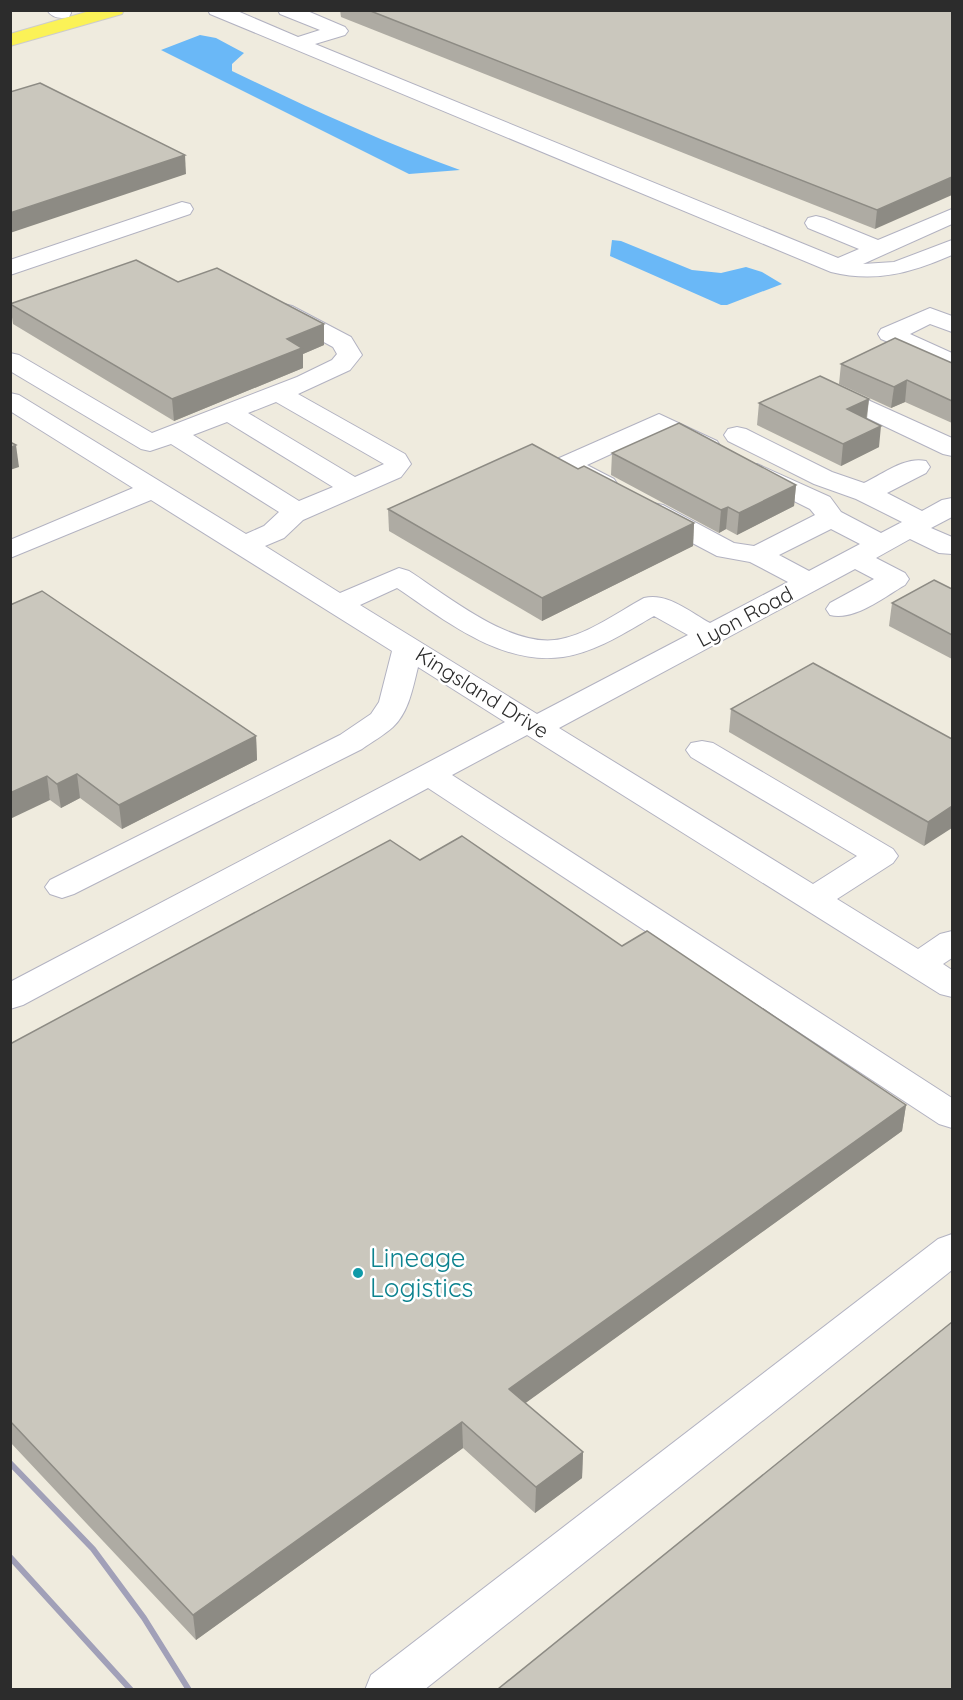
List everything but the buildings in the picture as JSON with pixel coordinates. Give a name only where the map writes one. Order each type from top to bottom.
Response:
[{"type":"main road","points":[[10,28],[63,11]]},
{"type":"main road","points":[[10,40],[116,11]]},
{"type":"street","points":[[217,10],[839,267],[862,272],[890,272],[952,247]]},
{"type":"street","points":[[297,43],[338,30],[302,12]]},
{"type":"street","points":[[10,268],[182,209]]},
{"type":"street","points":[[839,267],[952,216]]},
{"type":"street","points":[[816,223],[879,249]]},
{"type":"street","points":[[108,461],[278,393],[341,365],[350,355],[342,342],[261,299]]},
{"type":"street","points":[[950,321],[930,315],[890,334],[952,362]]},
{"type":"street","points":[[10,360],[297,512]]},
{"type":"street","points":[[828,390],[952,448]]},
{"type":"street","points":[[245,546],[274,532],[297,512],[397,468],[396,460],[278,393]]},
{"type":"street","name":"Kingsland Drive","points":[[10,400],[952,986]]},
{"type":"street","points":[[228,412],[354,488]]},
{"type":"street","points":[[809,582],[758,555],[727,550],[567,465],[659,422],[820,503],[831,518],[882,544]]},
{"type":"street","points":[[737,435],[823,478],[866,493],[951,548]]},
{"type":"street","points":[[866,493],[917,467]]},
{"type":"street","points":[[10,550],[153,489]]},
{"type":"street","name":"Lyon Road","points":[[10,997],[429,774],[710,635],[952,506]]},
{"type":"street","points":[[758,555],[831,518]]},
{"type":"street","points":[[840,609],[895,579],[855,558]]},
{"type":"street","points":[[339,604],[399,577],[499,639],[528,650],[550,651],[569,646],[654,604],[710,635]]},
{"type":"street","points":[[62,887],[277,781],[351,742],[383,720],[394,702],[408,647]]},
{"type":"street","points":[[702,750],[881,856],[813,899]]},
{"type":"street","points":[[429,774],[952,1115]]},
{"type":"street","points":[[918,965],[952,942]]},
{"type":"street","points":[[388,1689],[952,1249]]},
{"type":"water","points":[[200,35],[216,38],[244,53],[232,64],[232,71],[345,124],[460,170],[409,174],[161,50]]},
{"type":"water","points":[[612,240],[621,241],[692,270],[721,273],[746,267],[762,272],[782,284],[727,305],[721,305],[610,256]]},
{"type":"railway","points":[[10,1463],[93,1549],[144,1618],[189,1690]]},
{"type":"railway","points":[[10,1557],[131,1690]]},
{"type":"place","name":"Lineage Logistics","points":[[358,1273]]}]
